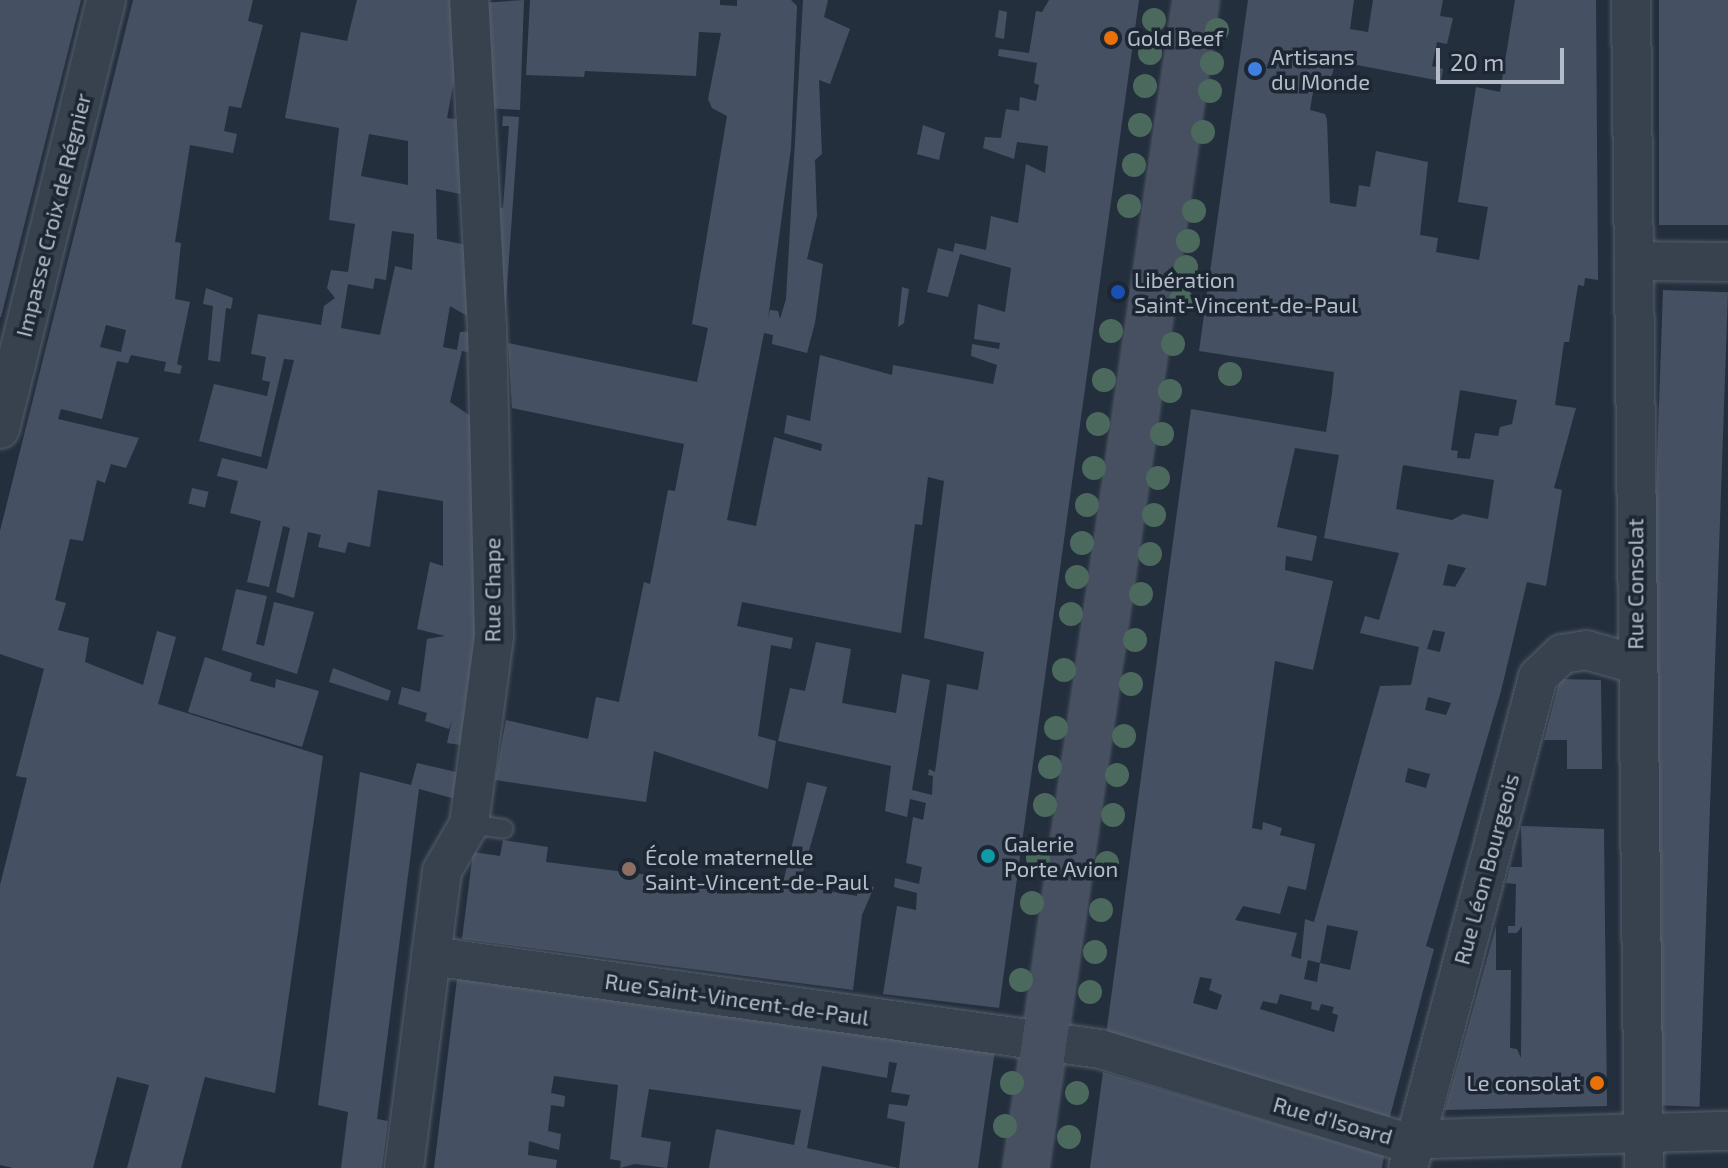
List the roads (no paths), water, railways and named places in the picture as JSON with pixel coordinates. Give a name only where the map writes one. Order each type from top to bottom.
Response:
[{"type":"main road","points":[[1026,1168],[1196,0]]},
{"type":"street","name":"Impasse Croix de Régnier","points":[[0,429],[106,0]]},
{"type":"street","name":"Rue Chape","points":[[404,1168],[442,871],[486,826],[494,636],[487,328],[469,0]]},
{"type":"street","name":"Rue Consolat","points":[[1631,0],[1635,664],[1644,1150]]},
{"type":"street","points":[[1634,261],[1728,262]]},
{"type":"street","name":"Rue Léon Bourgeois","points":[[1411,1154],[1538,677],[1562,654],[1574,652],[1608,653],[1635,664]]},
{"type":"street","name":"Rue Saint-Vincent-de-Paul","points":[[431,956],[1042,1042]]},
{"type":"street","name":"Rue d'Isoard","points":[[1042,1042],[1100,1049],[1386,1137],[1411,1154],[1644,1150],[1728,1131]]},
{"type":"place","name":"Gold Beef","points":[[1111,38]]},
{"type":"place","name":"Artisans du Monde","points":[[1255,69]]},
{"type":"place","name":"Libération Saint-Vincent-de-Paul","points":[[1118,292]]},
{"type":"place","name":"Galerie Porte Avion","points":[[988,856]]},
{"type":"place","name":"École maternelle Saint-Vincent-de-Paul","points":[[629,869]]},
{"type":"place","name":"Le consolat","points":[[1597,1083]]}]
